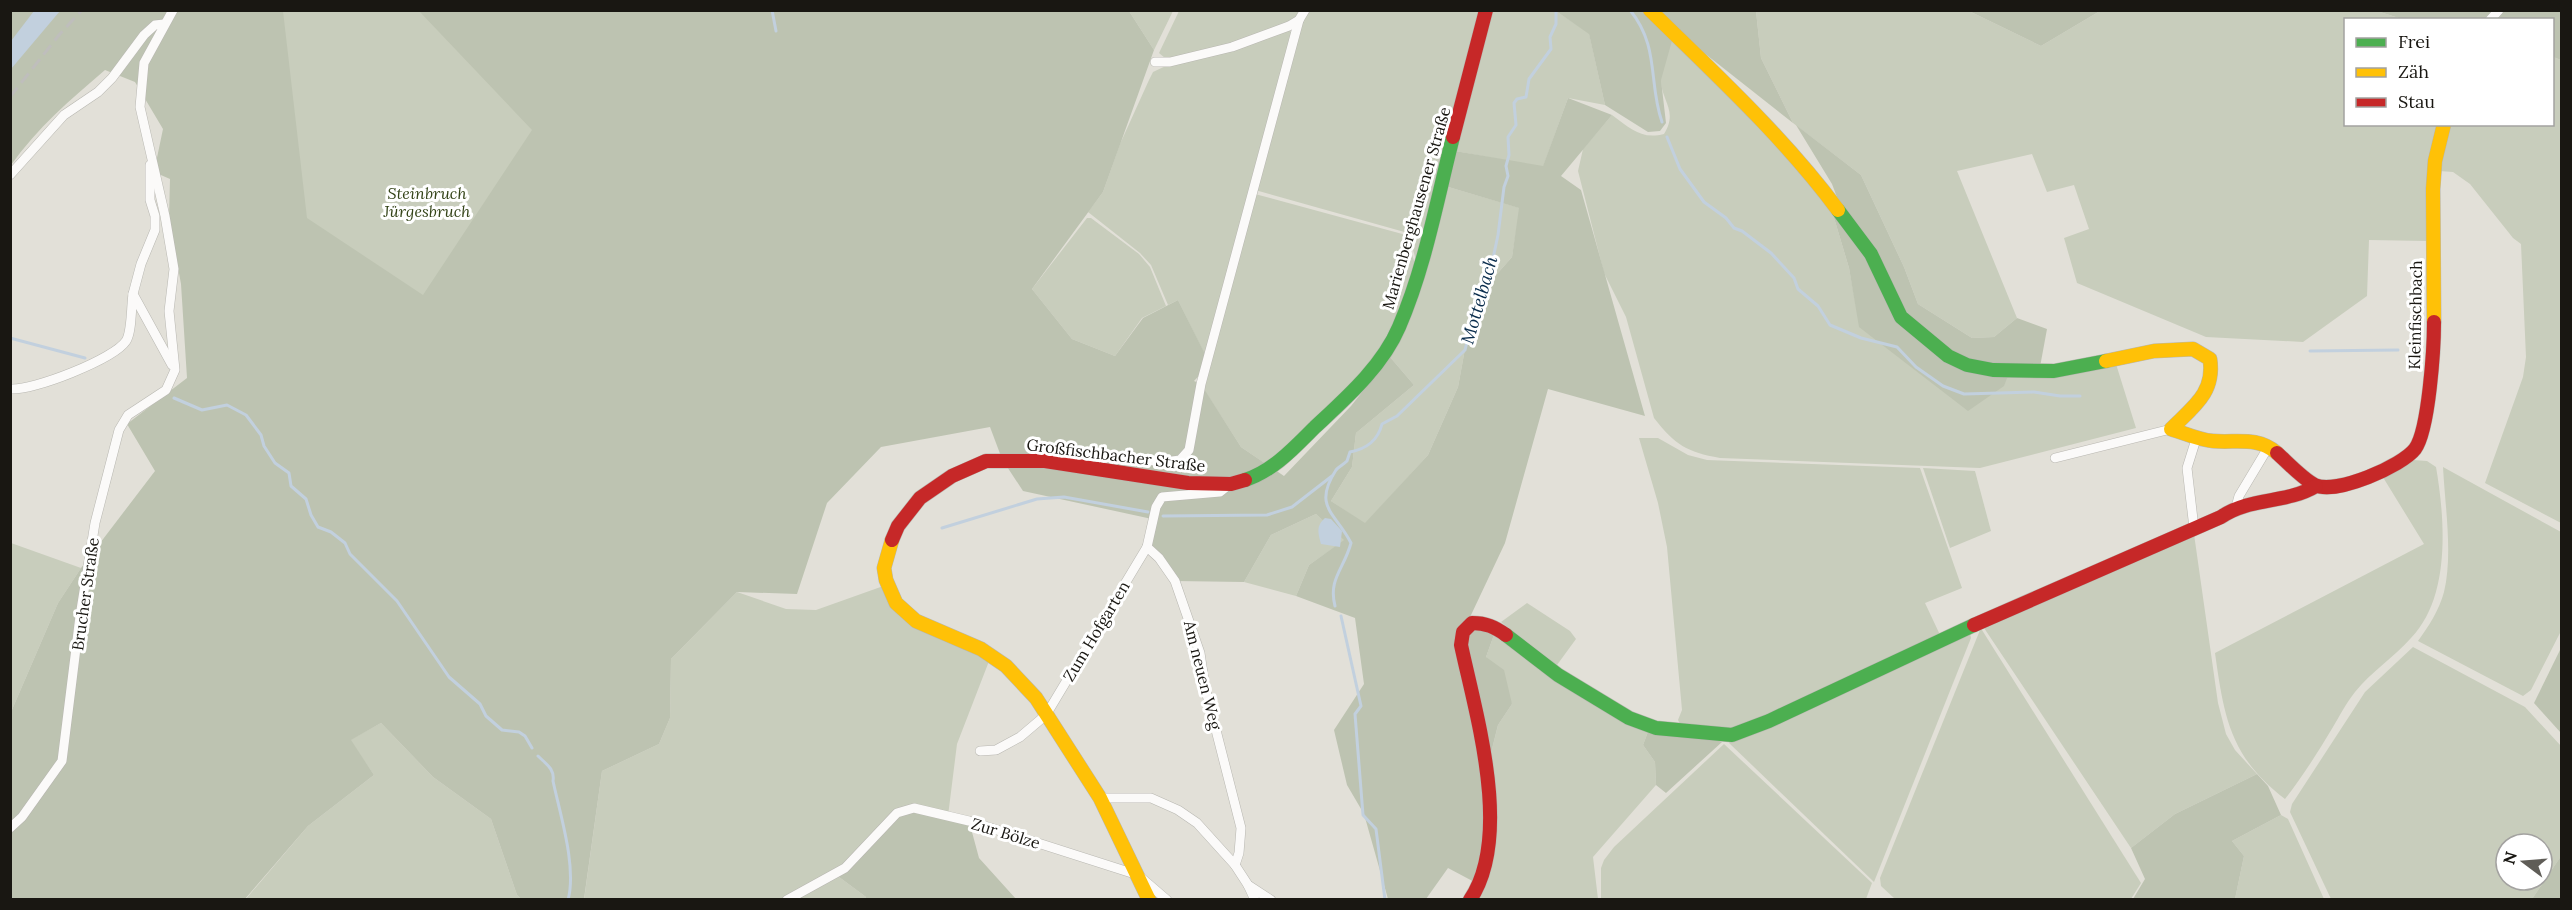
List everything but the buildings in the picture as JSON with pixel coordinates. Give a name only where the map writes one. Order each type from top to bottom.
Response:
[{"type":"street","points":[[172,10],[144,63],[140,107],[174,269],[169,310],[175,370]]},
{"type":"street","points":[[1045,461],[1057,450],[1164,462],[1180,460],[1189,450],[1201,384],[1299,20],[1305,10]]},
{"type":"street","name":"Marienberghausener Straße","points":[[1231,484],[1256,476],[1284,457],[1378,363],[1399,328],[1422,258],[1486,10]]},
{"type":"street","points":[[1650,10],[1744,102],[1786,147],[1829,198],[1871,254],[1901,317],[1948,356],[1966,365],[1993,369],[2054,371],[2154,351],[2193,349],[2210,359],[2212,374],[2202,398],[2171,429]]},
{"type":"street","points":[[1155,62],[1170,62],[1232,47],[1299,20]]},
{"type":"street","points":[[10,175],[64,115],[98,92],[112,78],[144,35],[155,25],[164,24]]},
{"type":"street","name":"Kleinfischbach","points":[[2235,507],[2292,497],[2307,493],[2316,486],[2336,487],[2377,474],[2399,462],[2416,448],[2425,415],[2434,353],[2433,189],[2435,161],[2444,126]]},
{"type":"street","points":[[12,393],[49,382],[112,354],[125,343],[129,334],[133,294],[141,264],[155,230],[155,216],[150,200],[150,150]]},
{"type":"street","points":[[133,294],[175,370]]},
{"type":"street","name":"Brucher Straße","points":[[10,828],[22,817],[62,761],[80,616],[95,523],[118,430],[128,415],[166,390],[175,370]]},
{"type":"street","points":[[2055,458],[2171,429],[2211,441],[2256,441],[2269,446],[2316,486]]},
{"type":"street","points":[[2194,528],[2187,468],[2197,436]]},
{"type":"street","points":[[1470,900],[1480,885],[1488,844],[1488,768],[1461,645],[1463,632],[1472,623],[1497,628],[1558,675],[1629,718],[1656,728],[1732,735],[1769,721],[1978,623],[2221,518],[2235,507],[2239,496],[2269,446]]},
{"type":"street","name":"Großfischbacher Straße","points":[[1149,900],[1100,798],[1036,698],[1006,666],[981,649],[916,621],[896,603],[886,580],[884,568],[888,547],[898,526],[920,498],[952,476],[986,461],[1045,461],[1188,483],[1231,484]]},
{"type":"street","points":[[1147,547],[1156,507],[1162,497],[1220,492],[1231,484]]},
{"type":"street","name":"Zum Hofgarten","points":[[1046,715],[1147,547]]},
{"type":"street","name":"Am neuen Weg","points":[[1147,547],[1159,558],[1175,581],[1200,653],[1205,687],[1241,828],[1239,853],[1235,865]]},
{"type":"street","points":[[980,751],[996,750],[1020,736],[1046,715]]},
{"type":"street","points":[[1100,798],[1151,798],[1178,810],[1197,823],[1235,865],[1255,900]]},
{"type":"street","name":"Zur Bölze","points":[[787,900],[845,868],[897,813],[914,808],[969,821],[1138,875]]},
{"type":"street","points":[[1138,875],[1167,900]]},
{"type":"street","points":[[1248,885],[1271,900]]},
{"type":"green space","name":"Steinbruch Jürgesbruch","points":[[613,10],[522,476],[184,109],[192,11]]},
{"type":"green space","points":[[11,11],[283,11],[307,218],[423,295],[532,130],[419,11],[1129,11],[1154,50],[1103,192],[1032,289],[1072,339],[1115,356],[1143,318],[1178,300],[1210,364],[1194,381],[1201,384],[1241,447],[1284,476],[1351,406],[1390,357],[1414,385],[1356,433],[1352,467],[1331,501],[1365,523],[1428,455],[1458,387],[1474,300],[1512,257],[1519,208],[1445,186],[1455,151],[1543,166],[1568,98],[1612,115],[1561,176],[1581,190],[1645,416],[1548,389],[1505,543],[1463,632],[1488,768],[1480,885],[1448,868],[1426,899],[1388,899],[1364,814],[1347,785],[1334,730],[1364,684],[1355,618],[1296,596],[1309,565],[1344,540],[1316,514],[1271,535],[1244,582],[1175,581],[1147,547],[1152,519],[1023,491],[1002,459],[990,427],[881,447],[827,503],[797,594],[737,592],[671,659],[670,718],[659,744],[602,771],[584,899],[521,899],[517,895],[491,819],[433,777],[381,723],[351,740],[374,775],[308,826],[245,899],[11,899],[11,712],[58,603],[81,568],[155,471],[127,424],[187,378],[181,284],[169,218],[170,179],[154,172],[163,129],[135,82],[105,70],[43,126],[11,165]]},
{"type":"green space","points":[[1129,11],[1173,11],[1154,50]]},
{"type":"green space","points":[[1179,11],[1302,11],[1291,20],[1258,36],[1198,53],[1165,58],[1159,53]]},
{"type":"green space","points":[[1308,11],[1479,11],[1416,260],[1408,233],[1255,190],[1300,29]]},
{"type":"green space","points":[[1489,11],[1556,11],[1589,33],[1605,105],[1568,98],[1543,167],[1455,151]]},
{"type":"green space","points":[[1556,11],[1756,11],[1761,58],[1793,123],[1675,30],[1661,80],[1666,123],[1660,131],[1648,132],[1605,105],[1589,34]]},
{"type":"green space","points":[[1756,11],[1969,11],[2041,46],[2100,11],[2377,11],[2399,18],[2344,18],[2344,126],[2440,126],[2427,241],[2369,240],[2367,296],[2303,342],[2206,337],[2077,283],[2064,238],[2089,229],[2074,185],[2047,192],[2032,154],[1957,171],[2017,318],[1994,337],[1972,338],[1918,304],[1904,267],[1861,175],[1793,123],[1761,58]]},
{"type":"green space","points":[[1969,11],[2100,11],[2041,46]]},
{"type":"green space","points":[[2377,11],[2494,11],[2488,18],[2399,18]]},
{"type":"green space","points":[[2504,11],[2561,11],[2561,60],[2554,57],[2554,18],[2496,18]]},
{"type":"green space","points":[[1289,30],[1293,34],[1205,355],[1178,300],[1168,305],[1151,265],[1140,253],[1088,212],[1103,192],[1120,144],[1153,72],[1170,64]]},
{"type":"green space","points":[[1673,35],[1829,201],[1849,268],[1860,327],[2009,373],[2116,364],[2136,428],[1980,468],[1720,458],[1690,450],[1675,441],[1654,418],[1626,317],[1604,273],[1578,171],[1583,149],[1612,115],[1636,132],[1649,135],[1664,134],[1670,118],[1661,78]]},
{"type":"green space","points":[[2554,57],[2561,60],[2561,523],[2485,483],[2523,377],[2526,357],[2521,244],[2513,238],[2470,184],[2453,172],[2439,171],[2449,126],[2554,126]]},
{"type":"green space","points":[[1796,125],[1861,175],[1904,267],[1918,304],[1972,338],[1994,337],[2017,318],[2047,329],[2040,367],[2002,367],[1960,359],[1901,313],[1843,213],[1832,184]]},
{"type":"green space","points":[[1445,186],[1520,208],[1512,257],[1474,300],[1458,387],[1428,455],[1365,524],[1331,501],[1352,467],[1356,433],[1414,385],[1390,357],[1408,315]]},
{"type":"green space","points":[[1255,194],[1406,235],[1415,264],[1399,312],[1373,361],[1291,445],[1266,464],[1241,447],[1203,388]]},
{"type":"green space","points":[[1829,201],[1869,255],[1880,288],[1942,354],[2009,373],[2004,386],[1968,411],[1859,327],[1849,268]]},
{"type":"green space","points":[[1087,218],[1091,218],[1139,254],[1150,267],[1166,306],[1142,318],[1115,356],[1072,339],[1032,289]]},
{"type":"green space","points":[[1639,438],[1658,438],[1688,455],[1707,460],[1920,468],[1962,588],[1925,603],[1941,637],[1773,715],[1728,731],[1682,728],[1678,720],[1682,710],[1667,547],[1658,503]]},
{"type":"green space","points":[[2413,460],[2427,461],[2436,467],[2439,488],[2443,533],[2442,557],[2433,601],[2424,621],[2411,638],[2352,696],[2310,764],[2285,799],[2252,767],[2241,751],[2227,716],[2215,653],[2424,544],[2381,474]]},
{"type":"green space","points":[[2443,467],[2561,532],[2561,631],[2531,690],[2523,696],[2418,641],[2439,605],[2447,578],[2447,514]]},
{"type":"green space","points":[[1923,468],[1975,471],[1991,531],[1950,548]]},
{"type":"green space","points":[[1316,514],[1345,540],[1309,565],[1296,596],[1244,582],[1271,535]]},
{"type":"green space","points":[[2194,534],[2218,703],[2226,734],[2235,750],[2257,774],[2175,814],[2131,848],[1982,625]]},
{"type":"green space","points":[[11,543],[81,568],[58,603],[11,712]]},
{"type":"green space","points":[[889,584],[896,603],[991,656],[957,744],[948,816],[835,874],[866,897],[865,899],[584,900],[602,771],[659,744],[670,718],[671,659],[737,592],[786,609],[816,610]]},
{"type":"green space","points":[[1527,603],[1570,631],[1576,639],[1557,665],[1501,622]]},
{"type":"green space","points":[[1479,627],[1495,632],[1486,657],[1504,670],[1512,704],[1498,725],[1491,753],[1465,643],[1472,630]]},
{"type":"green space","points":[[1980,630],[2141,883],[2131,899],[1895,899],[1881,886],[1880,878]]},
{"type":"green space","points":[[1495,632],[1649,729],[1643,745],[1655,762],[1656,785],[1593,857],[1598,899],[1474,900],[1491,753],[1498,725],[1512,704],[1486,657]]},
{"type":"green space","points":[[1970,633],[1971,638],[1874,882],[1729,743],[1732,738]]},
{"type":"green space","points":[[2413,647],[2525,707],[2561,746],[2561,856],[2554,866],[2554,832],[2494,832],[2494,892],[2537,892],[2532,899],[2331,899],[2290,812],[2292,804],[2365,692]]},
{"type":"green space","points":[[2561,648],[2561,733],[2534,703]]},
{"type":"green space","points":[[381,723],[433,777],[491,819],[517,895],[521,899],[245,900],[308,826],[374,775],[350,740]]},
{"type":"green space","points":[[1649,729],[1722,742],[1666,793],[1656,785],[1655,762],[1643,745]]},
{"type":"green space","points":[[1724,744],[1872,883],[1866,899],[1601,899],[1601,868],[1614,847]]},
{"type":"green space","points":[[2257,774],[2268,786],[2281,815],[2232,841],[2244,856],[2235,899],[2133,899],[2145,879],[2131,848],[2175,814]]},
{"type":"green space","points":[[914,808],[969,821],[979,858],[1016,899],[865,899],[866,897],[835,874],[878,831]]},
{"type":"green space","points":[[2281,815],[2288,819],[2324,899],[2235,899],[2244,856],[2232,841]]},
{"type":"green space","points":[[2561,856],[2561,899],[2532,899],[2537,892],[2554,892],[2554,866]]},
{"type":"water","points":[[34,11],[60,11],[11,69],[11,41]]},
{"type":"water","points":[[1325,518],[1331,519],[1342,531],[1340,547],[1321,544],[1318,530]]},
{"type":"waterway","points":[[772,10],[776,31]]},
{"type":"waterway","name":"Mottelbach","points":[[1335,606],[1333,597],[1335,581],[1351,543],[1326,501],[1329,483],[1336,470],[1347,461],[1350,452],[1370,443],[1378,435],[1382,424],[1397,416],[1465,350],[1484,274],[1492,263],[1498,235],[1504,187],[1508,176],[1506,166],[1509,155],[1508,137],[1516,125],[1514,103],[1517,99],[1526,97],[1529,79],[1551,49],[1550,37],[1556,24],[1556,10]]},
{"type":"waterway","points":[[1630,10],[1646,37],[1662,122]]},
{"type":"waterway","points":[[1667,137],[1680,169],[1704,202],[1726,218],[1734,228],[1742,231],[1771,253],[1794,278],[1798,289],[1818,306],[1830,325],[1861,338],[1897,347],[1916,367],[1943,386],[1964,394],[2034,392],[2080,396]]},
{"type":"waterway","points":[[10,338],[85,358]]},
{"type":"waterway","points":[[2310,351],[2398,350]]},
{"type":"waterway","points":[[174,398],[202,410],[227,405],[246,415],[261,435],[264,446],[275,463],[289,473],[291,486],[306,499],[318,527],[331,532],[345,543],[350,554],[397,601],[449,677],[480,704],[486,716],[502,730],[519,732],[525,736],[532,748]]},
{"type":"waterway","points":[[1163,516],[1267,515],[1292,507],[1332,476]]},
{"type":"waterway","points":[[942,528],[1037,499],[1064,497],[1148,512]]},
{"type":"waterway","name":"Mottelbach","points":[[1341,616],[1361,706],[1355,714],[1363,815],[1376,829],[1385,900]]},
{"type":"waterway","points":[[538,756],[553,773],[569,857],[568,900]]},
{"type":"railway","points":[[10,97],[82,10]]},
{"type":"traffic: fast","points":[[1245,480],[1265,471],[1291,451],[1362,382],[1392,342],[1416,281],[1453,137]]},
{"type":"traffic: fast","points":[[1838,210],[1871,254],[1901,317],[1948,356],[1967,365],[1993,370],[2054,371],[2106,361]]},
{"type":"traffic: fast","points":[[1506,635],[1558,675],[1629,718],[1656,728],[1732,735],[1769,721],[1974,625]]},
{"type":"traffic: slow","points":[[1650,10],[1771,131],[1838,210]]},
{"type":"traffic: slow","points":[[2434,322],[2433,189],[2435,161],[2444,126]]},
{"type":"traffic: slow","points":[[2106,361],[2154,351],[2193,349],[2210,359],[2209,381],[2201,398],[2171,429],[2208,440],[2254,442],[2277,453]]},
{"type":"traffic: slow","points":[[892,540],[884,568],[886,580],[896,603],[916,621],[981,649],[1006,666],[1036,698],[1100,798],[1149,900]]},
{"type":"traffic: jam","points":[[1453,137],[1486,10]]},
{"type":"traffic: jam","points":[[2277,453],[2306,479],[2315,485],[2325,487],[2338,486],[2368,477],[2408,456],[2415,449],[2424,425],[2430,388],[2434,322]]},
{"type":"traffic: jam","points":[[892,540],[898,526],[920,498],[952,476],[986,461],[1045,461],[1188,483],[1231,484],[1245,480]]},
{"type":"traffic: jam","points":[[1974,625],[2244,506],[2293,496],[2316,486]]},
{"type":"traffic: jam","points":[[1470,900],[1483,874],[1489,843],[1490,810],[1482,740],[1461,645],[1463,632],[1472,623],[1490,626],[1506,635]]}]
